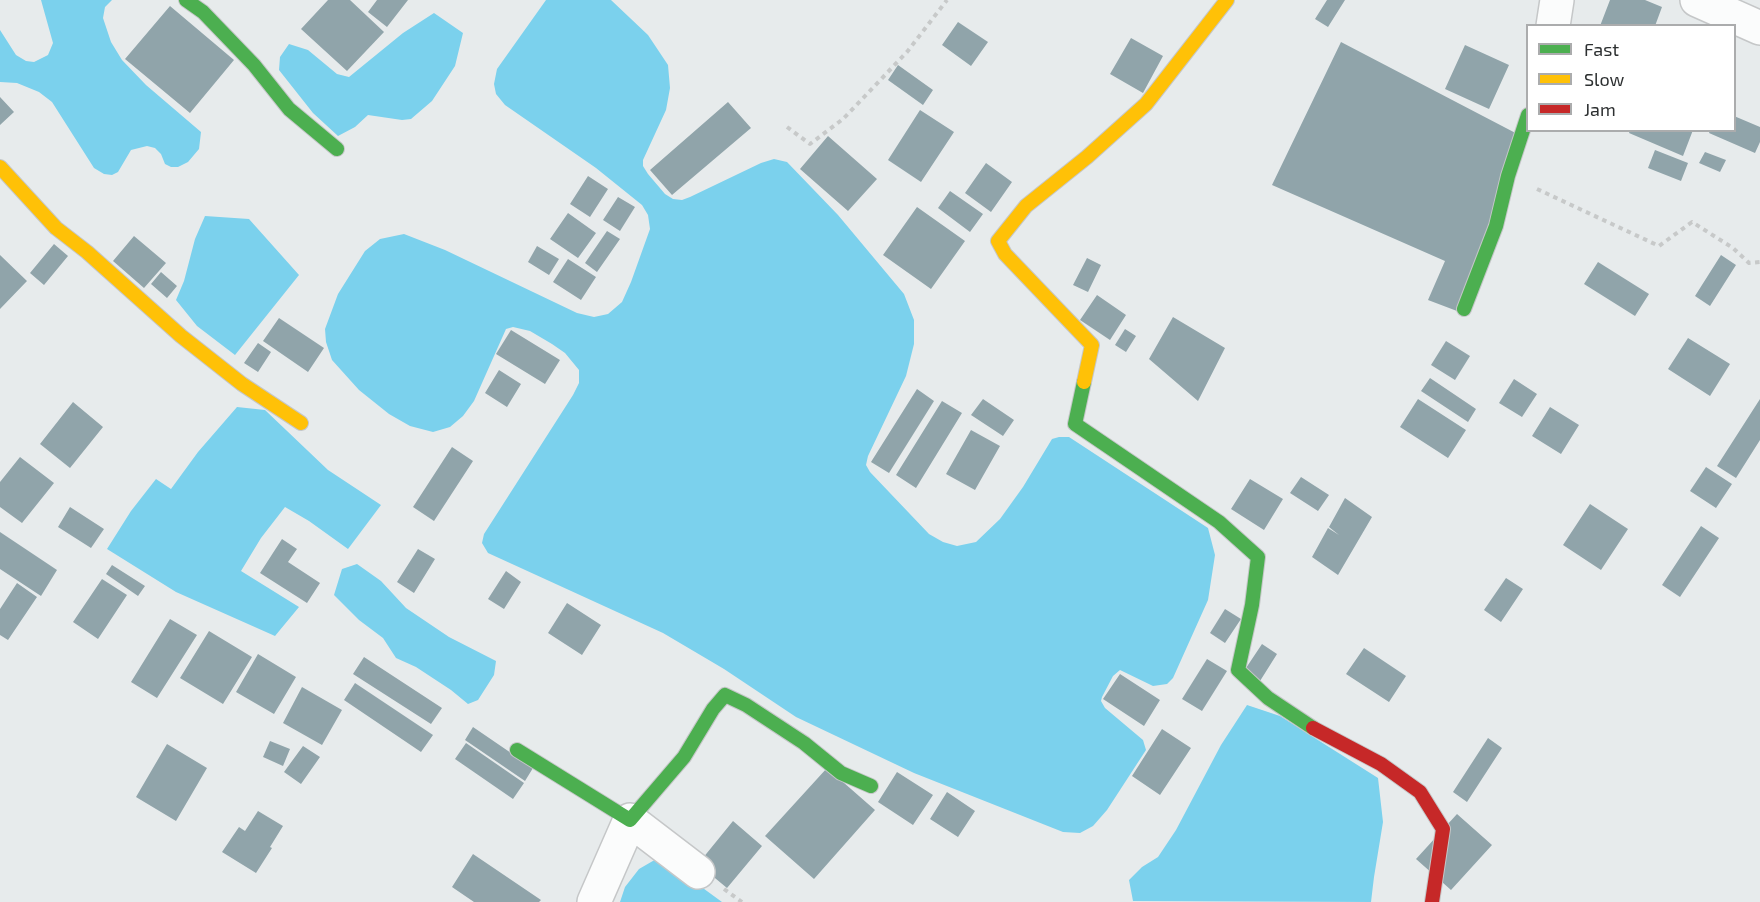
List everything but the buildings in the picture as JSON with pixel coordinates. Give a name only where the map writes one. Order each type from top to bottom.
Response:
[{"type":"street","points":[[186,0],[203,12],[254,65],[289,109],[337,149]]},
{"type":"street","points":[[1227,0],[1146,104],[1026,207],[998,241],[1005,254],[1092,345],[1074,424],[1219,522],[1258,557],[1252,605],[1238,670],[1268,698],[1310,726],[1381,764],[1420,792],[1443,829],[1432,902]]},
{"type":"street","points":[[1553,24],[1557,0]]},
{"type":"street","points":[[1696,0],[1760,28]]},
{"type":"street","points":[[1464,309],[1496,226],[1508,176],[1526,118]]},
{"type":"street","points":[[0,167],[56,228],[87,252],[181,336],[242,384],[301,423]]},
{"type":"street","points":[[594,902],[630,820],[684,757],[724,695],[746,705],[804,742],[842,773],[871,786]]},
{"type":"street","points":[[517,750],[630,820],[699,872]]},
{"type":"path","points":[[787,127],[810,144],[843,119],[907,52],[947,0]]},
{"type":"path","points":[[1508,176],[1659,246],[1692,222],[1732,248],[1749,263],[1760,262]]},
{"type":"water","points":[[41,0],[112,0],[105,7],[103,18],[111,42],[122,60],[146,85],[201,132],[199,149],[188,162],[178,167],[171,167],[165,164],[161,154],[155,148],[147,146],[131,150],[118,172],[112,175],[104,174],[94,168],[52,102],[39,92],[17,83],[0,82],[0,30],[16,55],[26,61],[34,62],[48,55],[53,43]]},
{"type":"water","points":[[546,0],[611,0],[648,35],[668,65],[670,88],[666,110],[643,160],[643,166],[648,174],[665,194],[673,199],[682,200],[761,163],[774,159],[787,162],[838,215],[904,294],[914,320],[914,344],[906,376],[868,456],[866,465],[929,534],[943,542],[957,546],[976,542],[1000,519],[1023,487],[1052,439],[1059,437],[1069,437],[1208,528],[1215,555],[1208,600],[1173,678],[1167,684],[1153,686],[1120,670],[1113,676],[1102,697],[1101,701],[1105,708],[1143,740],[1146,750],[1107,810],[1093,826],[1080,833],[1063,832],[914,773],[796,717],[724,669],[663,633],[488,553],[482,543],[484,534],[579,383],[579,370],[565,353],[552,344],[530,331],[513,327],[506,329],[474,401],[463,416],[450,427],[433,432],[410,426],[389,414],[359,390],[332,360],[326,342],[325,329],[338,294],[365,251],[380,239],[404,234],[445,250],[577,313],[594,317],[608,314],[622,302],[650,229],[648,215],[642,205],[596,168],[505,105],[496,94],[494,84],[497,69]]},
{"type":"water","points":[[434,13],[463,33],[455,66],[432,101],[411,119],[402,120],[368,115],[355,127],[338,136],[313,113],[279,70],[280,57],[289,44],[308,50],[337,74],[349,77],[403,33]]},
{"type":"water","points":[[205,216],[249,219],[299,275],[235,355],[197,326],[176,300],[184,281],[195,239]]},
{"type":"water","points":[[237,407],[265,410],[328,470],[381,505],[348,549],[285,507],[261,538],[241,571],[299,607],[275,636],[176,592],[107,549],[131,511],[156,479],[171,489],[198,452]]},
{"type":"water","points":[[357,564],[381,581],[406,608],[449,637],[496,661],[494,675],[478,700],[468,704],[416,667],[396,658],[383,638],[359,620],[334,595],[342,569]]},
{"type":"water","points":[[1247,705],[1280,716],[1378,778],[1383,822],[1371,902],[1133,901],[1129,880],[1142,867],[1158,857],[1176,830],[1221,745]]},
{"type":"water","points":[[658,858],[722,902],[620,902],[625,887],[639,869]]},
{"type":"traffic: fast","points":[[186,0],[203,12],[254,65],[289,109],[337,149]]},
{"type":"traffic: fast","points":[[1464,309],[1496,226],[1508,176],[1526,121]]},
{"type":"traffic: fast","points":[[1084,382],[1075,424],[1219,522],[1258,557],[1252,605],[1238,670],[1268,698],[1313,728]]},
{"type":"traffic: fast","points":[[517,750],[630,820],[684,757],[713,709],[725,695],[746,705],[804,743],[841,773],[871,786]]},
{"type":"traffic: slow","points":[[1084,382],[1092,345],[1005,254],[998,241],[1026,206],[1087,157],[1146,104],[1227,0]]},
{"type":"traffic: slow","points":[[0,167],[56,228],[87,252],[181,336],[242,384],[301,423]]},
{"type":"traffic: jam","points":[[1313,728],[1381,764],[1420,792],[1443,829],[1432,902]]}]
